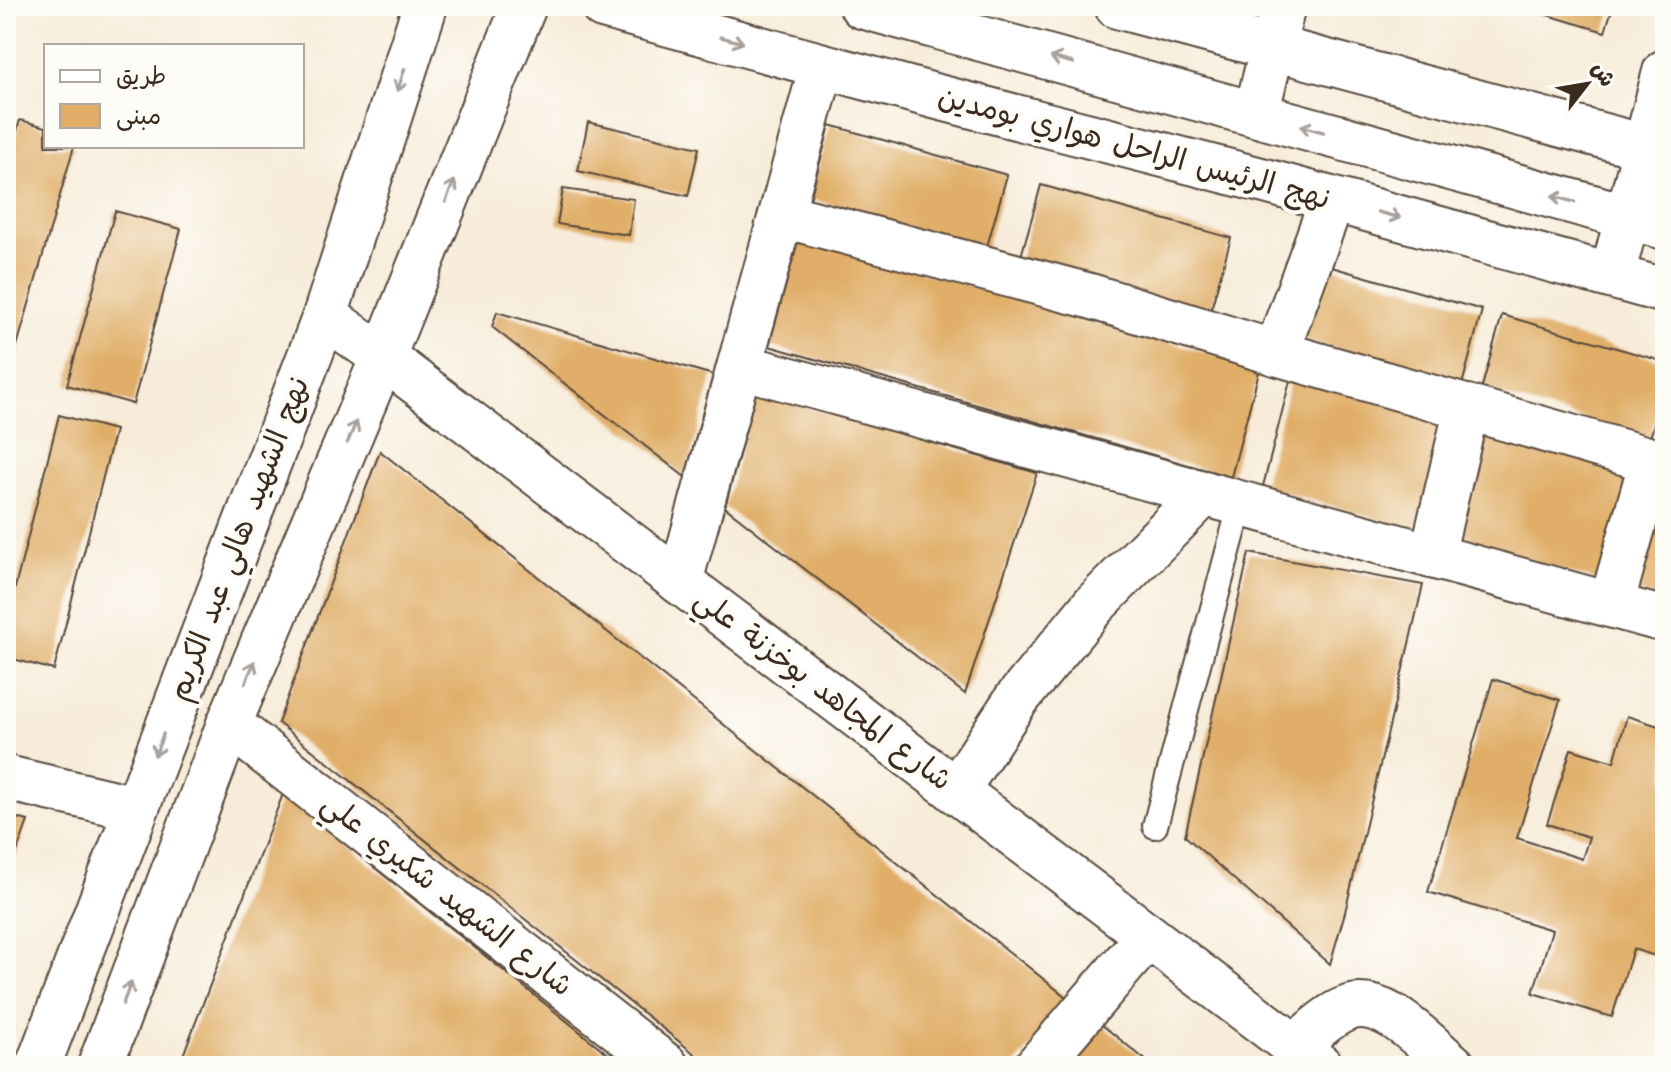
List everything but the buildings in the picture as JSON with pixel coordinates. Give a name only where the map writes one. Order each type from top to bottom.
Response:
[{"type":"street","name":"نهج الشهيد هالي عبد الكريم","points":[[38,1066],[325,316],[425,6]]},
{"type":"street","points":[[100,1066],[229,724],[383,357],[524,6]]},
{"type":"street","name":"نهج الرئيس الراحل هواري بومدين","points":[[603,6],[1665,291]]},
{"type":"street","points":[[862,6],[931,15],[1256,114],[1647,222]]},
{"type":"street","points":[[1117,6],[1645,147]]},
{"type":"street","points":[[1256,114],[1283,6]]},
{"type":"street","points":[[680,582],[822,66]]},
{"type":"street","points":[[1612,276],[1647,222],[1645,147],[1665,72]]},
{"type":"street","points":[[1276,353],[1332,200]]},
{"type":"street","points":[[782,215],[1090,296],[1276,353],[1658,462],[1611,605]]},
{"type":"street","name":"شارع المجاهد بوخزنة علي","points":[[325,316],[1307,1056]]},
{"type":"street","points":[[740,366],[1665,620]]},
{"type":"street","points":[[1432,556],[1467,407]]},
{"type":"street","points":[[956,791],[1016,700],[1094,605],[1223,498]]},
{"type":"street","name":"شارع الشهيد شكيري علي","points":[[229,724],[666,1066]]},
{"type":"street","points":[[6,778],[135,808]]},
{"type":"street","points":[[1037,1066],[1148,936]]},
{"type":"street","points":[[1307,1056],[1344,1009],[1359,1005],[1389,1013],[1453,1066]]},
{"type":"lane","points":[[1155,826],[1223,498]]}]
